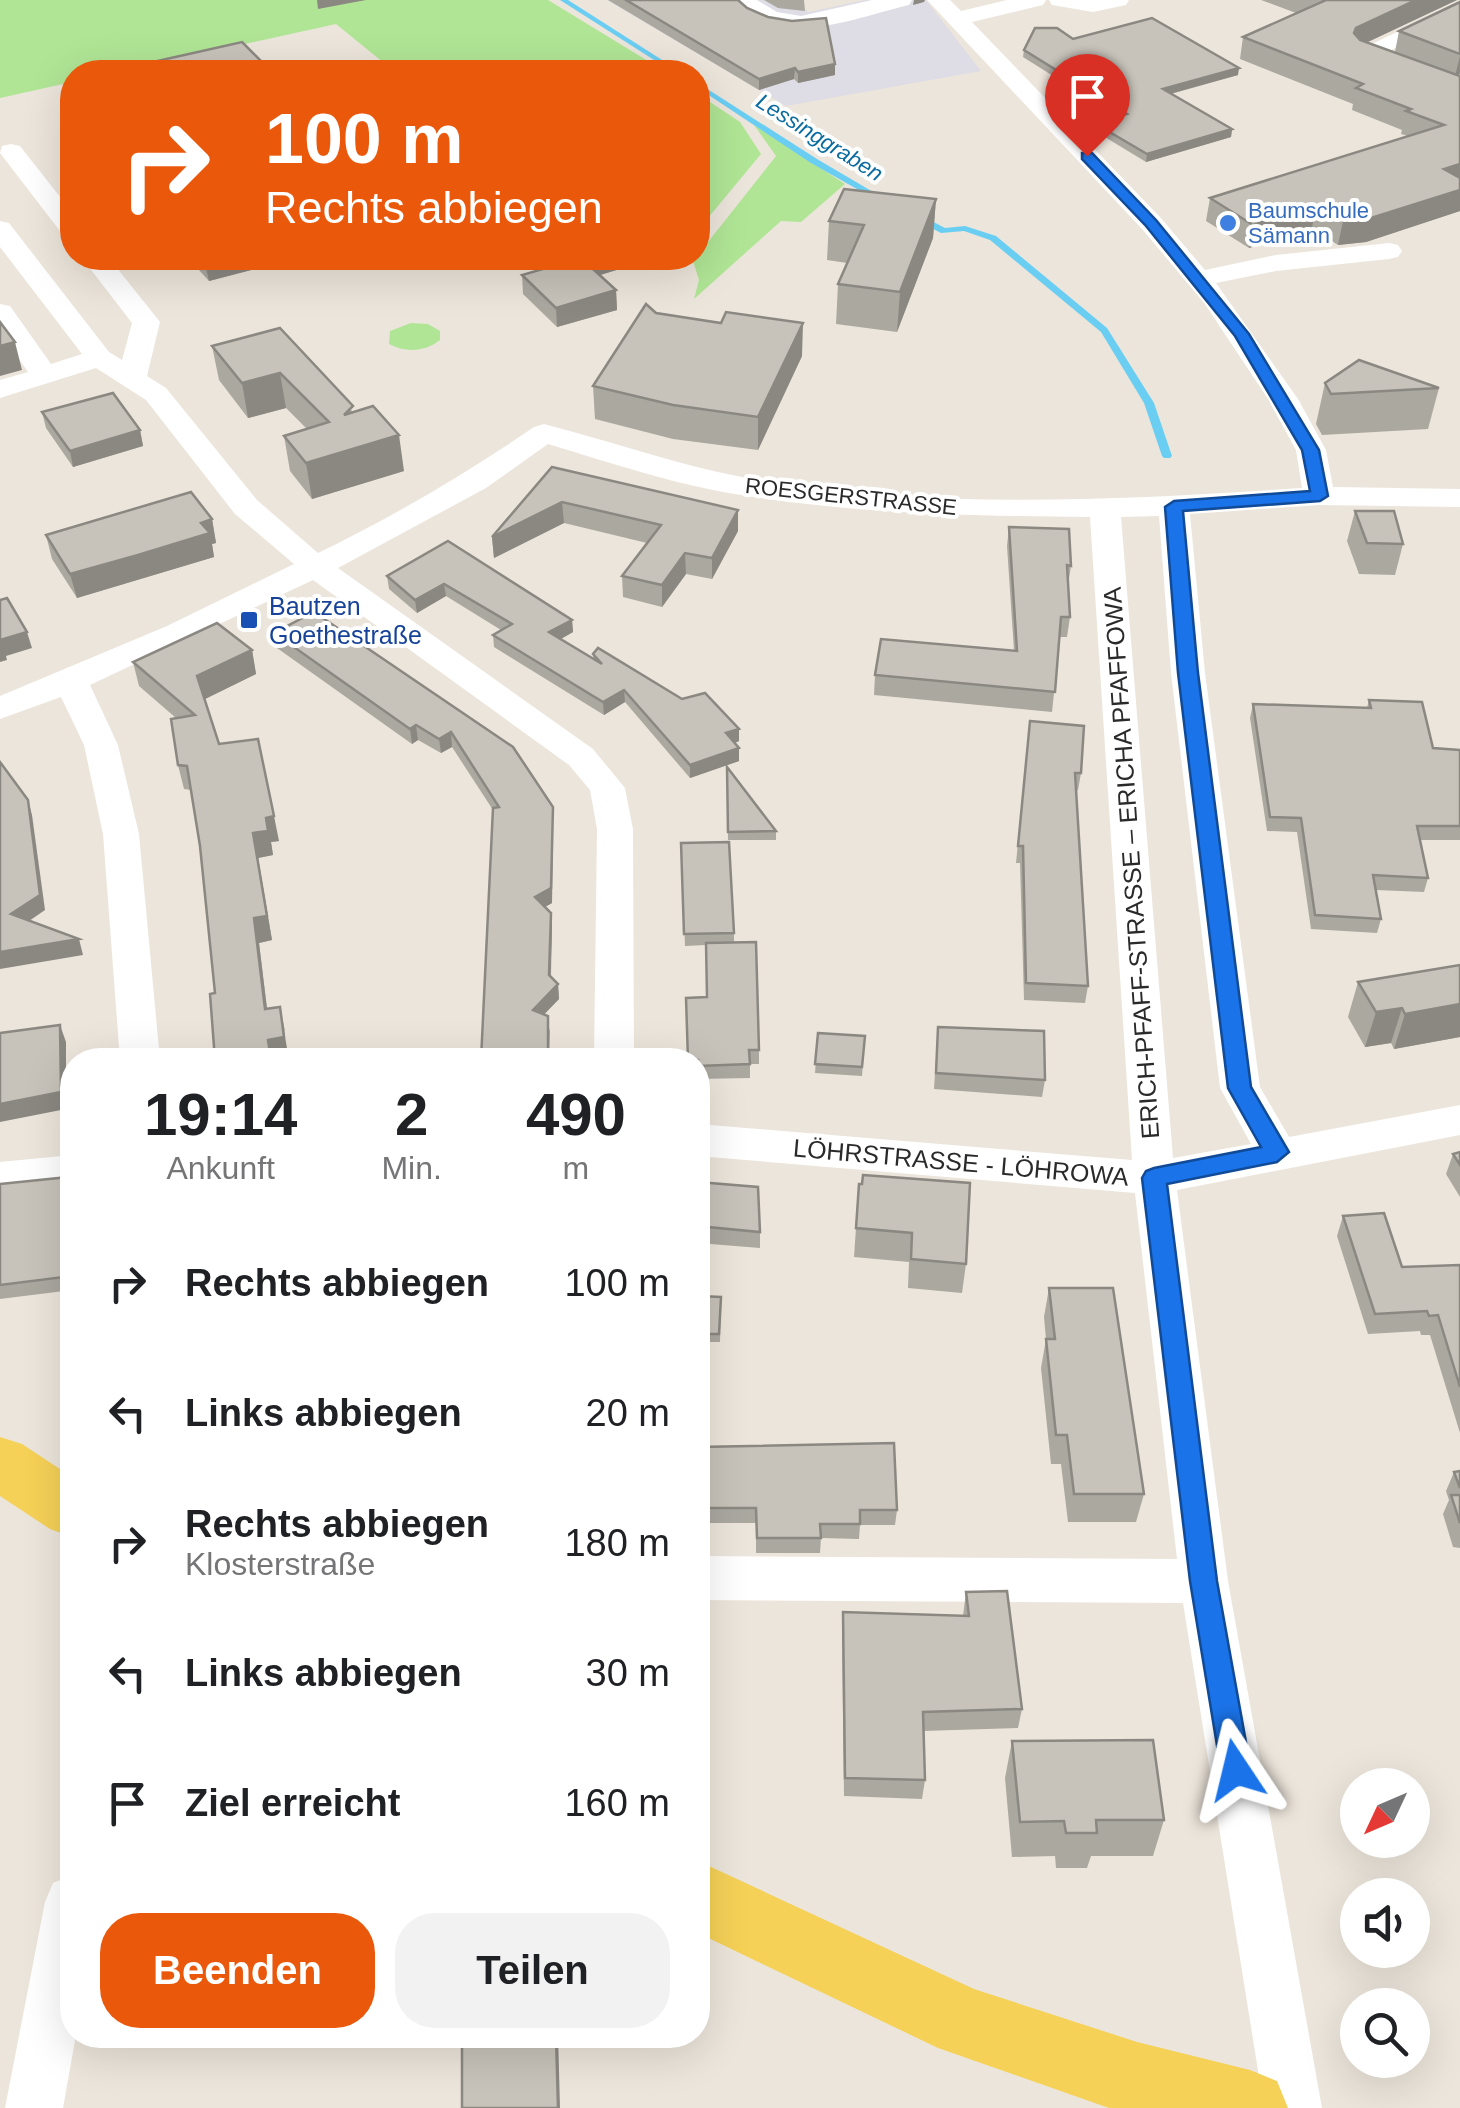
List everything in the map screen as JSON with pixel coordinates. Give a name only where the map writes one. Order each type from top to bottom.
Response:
[{"type":"main road","points":[[0,1463],[60,1502]]},
{"type":"main road","points":[[710,1902],[964,2022],[1137,2080],[1250,2108]]},
{"type":"street","points":[[742,0],[770,18],[801,23],[901,0]]},
{"type":"street","points":[[948,9],[1035,0]]},
{"type":"street","points":[[1060,0],[1093,5],[1118,0]]},
{"type":"street","points":[[948,9],[1151,223],[1199,294],[1272,382],[1310,450],[1320,496]]},
{"type":"street","points":[[1460,10],[1365,52],[1460,90]]},
{"type":"street","points":[[11,151],[60,214]]},
{"type":"street","points":[[1122,228],[1151,223]]},
{"type":"street","points":[[0,229],[100,358],[156,394],[246,507],[315,566],[581,757],[607,788],[615,829],[614,1048]]},
{"type":"street","points":[[1199,294],[1276,263],[1390,251]]},
{"type":"street","points":[[105,270],[146,322],[132,379]]},
{"type":"street","points":[[0,312],[46,376]]},
{"type":"street","points":[[0,389],[100,358]]},
{"type":"street","name":"ROESGERSTRASSE","points":[[315,566],[404,523],[475,482],[544,433],[673,472],[825,498],[929,507],[1174,507],[1320,496],[1460,498]]},
{"type":"street","points":[[1174,507],[1188,673],[1240,1088],[1277,1152]]},
{"type":"street","name":"ERICH-PFAFF-STRASSE – ERICHA PFAFFOWA","points":[[1105,508],[1154,1178],[1204,1581],[1293,2108]]},
{"type":"street","points":[[5,706],[71,681],[315,566]]},
{"type":"street","points":[[71,681],[101,745],[121,834],[139,1048]]},
{"type":"street","name":"LÖHRSTRASSE - LÖHROWA","points":[[710,1141],[1154,1178],[1460,1120]]},
{"type":"street","points":[[0,1178],[60,1172]]},
{"type":"street","points":[[710,1578],[1204,1581]]},
{"type":"street","points":[[34,2108],[60,1967]]},
{"type":"shaded area","points":[[607,0],[790,0],[809,12],[865,0],[926,0],[981,71],[786,106]]},
{"type":"green space","points":[[0,0],[548,0],[646,60],[380,60],[336,24],[171,60],[60,60],[60,85],[0,98]]},
{"type":"green space","points":[[710,102],[740,122],[761,154],[710,216]]},
{"type":"green space","points":[[754,125],[845,184],[801,222],[781,221],[694,299],[699,280],[696,270],[710,270],[710,239],[776,156]]},
{"type":"green space","points":[[411,323],[428,324],[440,331],[440,340],[415,350],[389,344],[390,331]]},
{"type":"building","points":[[626,0],[738,0],[768,17],[792,21],[826,18],[835,64],[798,72],[795,68],[759,79]]},
{"type":"building","points":[[1322,0],[1416,0],[1356,28],[1354,33],[1360,40],[1460,76],[1460,164],[1444,169],[1460,178],[1460,190],[1371,218],[1343,221],[1316,205],[1253,225],[1210,198],[1444,125],[1356,88],[1363,84],[1243,37]]},
{"type":"building","points":[[1460,2],[1460,54],[1399,31]]},
{"type":"building","points":[[1152,18],[1239,68],[1163,89],[1232,129],[1147,154],[1096,124],[1127,114],[1024,50],[1035,28],[1057,28],[1073,39]]},
{"type":"building","points":[[242,42],[260,60],[162,60]]},
{"type":"building","points":[[844,189],[936,199],[900,292],[838,284],[864,225],[829,221]]},
{"type":"building","points":[[539,270],[594,270],[616,290],[556,308],[522,275]]},
{"type":"building","points":[[646,304],[656,313],[721,323],[726,312],[803,323],[758,417],[673,405],[593,386]]},
{"type":"building","points":[[0,322],[15,342],[0,346]]},
{"type":"building","points":[[280,328],[353,406],[344,415],[373,406],[399,435],[306,463],[284,436],[329,422],[280,373],[242,383],[212,346]]},
{"type":"building","points":[[1359,360],[1439,388],[1331,394],[1325,383]]},
{"type":"building","points":[[113,393],[140,430],[70,451],[42,412]]},
{"type":"building","points":[[552,467],[738,510],[712,558],[685,553],[662,585],[622,576],[661,525],[562,502],[492,537]]},
{"type":"building","points":[[191,492],[212,519],[201,523],[210,533],[138,555],[70,574],[46,535]]},
{"type":"building","points":[[1355,511],[1394,511],[1403,544],[1367,543]]},
{"type":"building","points":[[1009,527],[1069,529],[1070,617],[1061,617],[1055,692],[875,675],[881,639],[1017,651]]},
{"type":"building","points":[[448,541],[572,620],[549,632],[602,664],[593,654],[598,648],[682,699],[705,693],[739,729],[726,733],[739,748],[690,765],[624,690],[603,702],[493,635],[512,624],[444,584],[415,600],[387,576]]},
{"type":"building","points":[[7,598],[27,632],[0,640],[0,600]]},
{"type":"building","points":[[314,612],[513,747],[553,807],[551,888],[535,897],[551,913],[549,975],[558,984],[533,1010],[548,1016],[548,1048],[482,1048],[493,808],[499,807],[451,732],[439,739],[416,725],[410,729],[274,633]]},
{"type":"building","points":[[217,623],[252,650],[197,676],[219,744],[258,739],[274,816],[266,818],[268,831],[253,833],[267,916],[254,918],[265,1009],[280,1007],[284,1037],[268,1040],[269,1048],[214,1048],[210,994],[215,993],[200,846],[187,766],[178,765],[171,719],[195,715],[133,662]]},
{"type":"building","points":[[1369,700],[1422,702],[1433,748],[1460,750],[1460,826],[1417,826],[1428,878],[1373,875],[1381,919],[1315,915],[1301,818],[1270,817],[1253,704],[1371,708]]},
{"type":"building","points":[[1030,721],[1084,726],[1081,773],[1075,773],[1088,986],[1026,983],[1023,846],[1018,846]]},
{"type":"building","points":[[0,762],[28,800],[40,895],[11,914],[79,939],[0,952]]},
{"type":"building","points":[[727,767],[776,831],[728,832]]},
{"type":"building","points":[[729,842],[734,933],[684,934],[681,843]]},
{"type":"building","points":[[756,942],[759,1050],[749,1050],[750,1064],[710,1066],[710,1048],[688,1048],[686,998],[707,997],[706,943]]},
{"type":"building","points":[[1460,965],[1460,1004],[1405,1014],[1402,1008],[1376,1012],[1358,982]]},
{"type":"building","points":[[60,1025],[60,1092],[0,1104],[0,1033]]},
{"type":"building","points":[[938,1027],[1044,1031],[1045,1080],[936,1073]]},
{"type":"building","points":[[818,1033],[865,1036],[862,1067],[815,1064]]},
{"type":"building","points":[[863,1175],[970,1183],[966,1264],[911,1259],[912,1233],[856,1228]]},
{"type":"building","points":[[60,1178],[60,1278],[0,1285],[0,1184]]},
{"type":"building","points":[[710,1183],[758,1187],[760,1232],[710,1227]]},
{"type":"building","points":[[1384,1213],[1402,1267],[1460,1265],[1460,1387],[1438,1315],[1429,1316],[1427,1311],[1375,1314],[1343,1216]]},
{"type":"building","points":[[1049,1288],[1113,1288],[1144,1494],[1074,1494],[1067,1435],[1056,1435],[1046,1339],[1055,1339]]},
{"type":"building","points":[[710,1297],[721,1297],[719,1334],[710,1334]]},
{"type":"building","points":[[894,1443],[897,1510],[860,1510],[860,1524],[820,1524],[821,1538],[757,1538],[756,1508],[710,1508],[710,1447]]},
{"type":"building","points":[[1451,1495],[1460,1495],[1460,1523]]},
{"type":"building","points":[[1007,1591],[1022,1709],[923,1712],[925,1780],[845,1778],[843,1612],[969,1616],[966,1592]]},
{"type":"building","points":[[1153,1740],[1164,1820],[1096,1820],[1097,1833],[1066,1833],[1064,1821],[1020,1822],[1012,1741]]},
{"type":"building","points":[[462,2048],[556,2048],[558,2108],[462,2108]]},
{"type":"waterway","name":"Lessinggraben","points":[[563,0],[658,60]]},
{"type":"waterway","name":"Lessinggraben","points":[[710,93],[814,161],[881,199]]},
{"type":"waterway","name":"Lessinggraben","points":[[921,219],[944,231],[965,228],[993,238],[1104,330],[1149,403],[1167,456]]},
{"type":"place","name":"Baumschule Sämann","points":[[1228,223]]},
{"type":"place","name":"Bautzen Goethestraße","points":[[249,620]]},
{"type":"route","points":[[1087,156],[1151,223],[1242,334],[1310,450],[1320,496],[1174,507],[1188,673],[1240,1088],[1277,1152],[1154,1178],[1204,1581],[1236,1770]]}]
